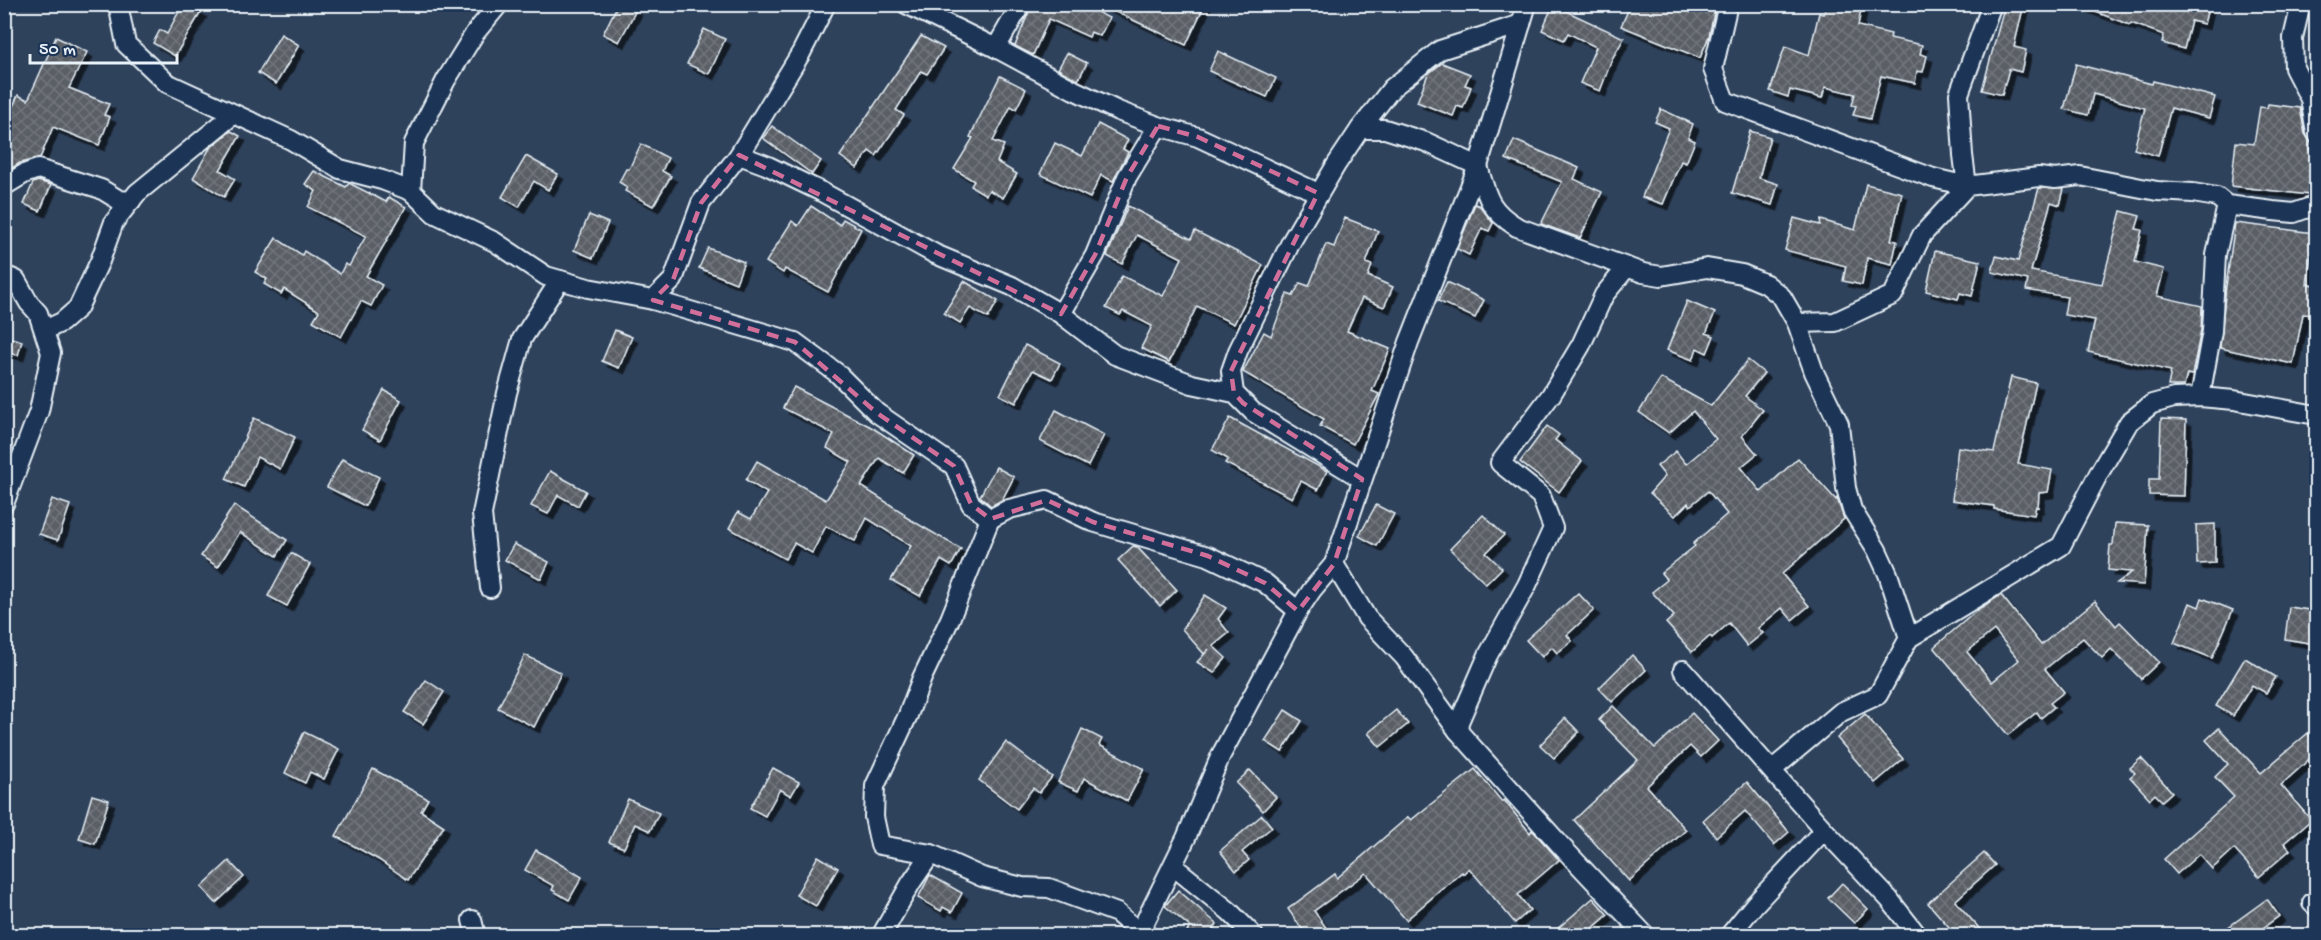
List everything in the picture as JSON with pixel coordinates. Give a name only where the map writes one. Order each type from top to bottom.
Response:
[{"type":"street","points":[[118,4],[126,44],[167,83],[291,140],[340,169],[382,180],[411,191],[434,213],[495,242],[546,276],[653,300],[795,342],[837,373],[877,412],[954,466],[971,504],[990,519]]},
{"type":"street","points":[[411,191],[414,143],[446,80],[475,33],[499,4]]},
{"type":"street","points":[[653,300],[673,280],[701,203],[739,155],[801,53],[826,4]]},
{"type":"street","points":[[906,4],[1118,111],[1158,126],[1198,136],[1318,193]]},
{"type":"street","points":[[996,48],[1021,4]]},
{"type":"street","points":[[1298,610],[1264,583],[1208,556],[1093,522],[1047,500],[1009,509],[990,519],[950,619],[875,786],[874,817],[880,845],[931,854],[982,877],[1022,887],[1049,888],[1117,913],[1139,934],[1173,866],[1221,754],[1298,610],[1334,564],[1409,342],[1479,166],[1527,4]]},
{"type":"street","points":[[1728,4],[1713,69],[1725,101],[1933,178],[1967,186],[2040,177],[2055,179],[2080,176],[2157,191],[2217,197],[2227,205],[2294,213],[2316,205]]},
{"type":"street","points":[[1797,322],[1835,322],[1893,295],[1922,235],[1967,186],[1959,94],[1992,4]]},
{"type":"street","points":[[2301,4],[2293,38],[2294,68],[2310,99],[2316,132]]},
{"type":"street","points":[[2308,4],[2316,7]]},
{"type":"street","points":[[1234,393],[1231,371],[1238,351],[1291,242],[1318,193],[1360,129],[1392,88],[1440,50],[1521,24]]},
{"type":"street","points":[[45,330],[62,322],[78,308],[100,261],[114,222],[137,193],[234,114]]},
{"type":"street","points":[[1061,314],[1095,255],[1127,177],[1158,126]]},
{"type":"street","points":[[1360,129],[1385,129],[1426,142],[1479,166]]},
{"type":"street","points":[[739,155],[766,165],[820,191],[935,254],[1011,286],[1061,314],[1115,355],[1192,384],[1234,393],[1253,412],[1362,479]]},
{"type":"street","points":[[1479,166],[1488,200],[1504,219],[1518,227],[1627,267],[1661,276],[1707,268],[1742,274],[1766,284],[1782,297],[1797,322],[1814,372],[1839,424],[1846,488],[1852,510],[1881,558],[1909,638]]},
{"type":"street","points":[[4,186],[38,169],[101,189],[119,200],[131,201]]},
{"type":"street","points":[[2200,397],[2212,331],[2216,255],[2227,205]]},
{"type":"street","points":[[1458,731],[1459,723],[1488,655],[1527,585],[1553,528],[1541,496],[1500,463],[1551,395],[1581,345],[1604,295],[1627,267]]},
{"type":"street","points":[[4,275],[16,280],[29,303],[38,313],[51,353],[39,411],[4,504]]},
{"type":"street","points":[[490,588],[482,514],[507,393],[522,339],[560,280]]},
{"type":"street","points":[[1773,770],[1841,712],[1878,695],[1909,638],[2061,546],[2129,422],[2152,404],[2174,398],[2200,397],[2234,400],[2316,415]]},
{"type":"street","points":[[1334,564],[1367,618],[1404,657],[1458,731],[1646,936]]},
{"type":"street","points":[[1683,670],[1824,830],[1889,899],[1918,936]]},
{"type":"street","points":[[1729,936],[1755,904],[1824,830]]},
{"type":"street","points":[[881,936],[911,883],[931,854]]},
{"type":"street","points":[[1173,866],[1229,911],[1254,936]]},
{"type":"highlighted area","points":[[1158,126],[1198,137],[1318,193],[1231,371],[1234,393],[1243,403],[1362,479],[1334,564],[1298,611],[1265,583],[1208,556],[1093,522],[1047,500],[990,519],[971,504],[954,466],[877,413],[795,342],[653,300],[673,280],[701,203],[739,155],[1061,314],[1095,255],[1127,177]]},
{"type":"building","points":[[183,4],[189,4],[201,12],[175,56],[153,43],[160,30],[167,34]]},
{"type":"building","points":[[618,4],[625,4],[636,10],[619,42],[603,34]]},
{"type":"building","points":[[1032,4],[1081,4],[1109,18],[1100,36],[1091,32],[1089,37],[1049,19],[1033,55],[1015,46]]},
{"type":"building","points":[[1099,4],[1205,4],[1186,45]]},
{"type":"building","points":[[1631,4],[1716,4],[1709,36],[1700,58],[1621,26]]},
{"type":"building","points":[[1826,4],[1862,4],[1858,26],[1891,34],[1890,38],[1922,45],[1920,54],[1927,56],[1923,72],[1917,71],[1915,83],[1881,76],[1870,119],[1853,115],[1856,106],[1852,105],[1855,94],[1825,87],[1822,98],[1790,90],[1788,97],[1770,91],[1785,46],[1809,55],[1819,13],[1824,14]]},
{"type":"building","points":[[2005,4],[2024,4],[2014,47],[2026,50],[2021,72],[2009,69],[2002,95],[1982,90]]},
{"type":"building","points":[[2080,4],[2209,4],[2204,24],[2191,21],[2184,49],[2162,43],[2164,35],[2131,23],[2130,25],[2080,6]]},
{"type":"building","points":[[1553,5],[1624,38],[1612,59],[1600,91],[1580,83],[1596,47],[1568,33],[1564,40],[1542,30]]},
{"type":"building","points":[[704,29],[725,39],[709,74],[687,64]]},
{"type":"building","points":[[281,34],[299,45],[276,84],[258,73]]},
{"type":"building","points":[[921,36],[944,48],[927,74],[921,71],[896,110],[904,115],[876,156],[869,151],[857,168],[840,156]]},
{"type":"building","points":[[56,37],[87,52],[69,88],[109,104],[104,115],[110,117],[99,145],[53,127],[40,158],[20,163],[9,170],[4,168],[4,127],[18,95],[28,100]]},
{"type":"building","points":[[1218,51],[1276,78],[1267,97],[1209,71]]},
{"type":"building","points":[[1067,53],[1087,63],[1078,80],[1058,69]]},
{"type":"building","points":[[1442,63],[1470,74],[1465,85],[1471,87],[1463,108],[1457,106],[1453,116],[1417,102],[1428,74]]},
{"type":"building","points":[[2076,64],[2152,84],[2153,81],[2215,97],[2209,118],[2171,108],[2158,156],[2134,149],[2145,108],[2093,94],[2088,115],[2064,109]]},
{"type":"building","points":[[1000,76],[1026,89],[1016,109],[1011,106],[993,141],[1004,145],[997,162],[1017,174],[1003,198],[989,190],[986,195],[971,186],[974,181],[954,169],[973,138],[970,137]]},
{"type":"building","points":[[2268,104],[2300,108],[2305,134],[2310,141],[2309,150],[2315,151],[2312,178],[2316,178],[2316,194],[2231,186],[2236,142],[2254,144],[2260,107],[2267,108]]},
{"type":"building","points":[[1661,109],[1693,124],[1688,138],[1695,141],[1686,163],[1681,161],[1663,204],[1642,197],[1669,128],[1655,122]]},
{"type":"building","points":[[1098,124],[1128,140],[1123,149],[1128,152],[1113,181],[1101,175],[1090,198],[1040,174],[1055,143],[1082,156]]},
{"type":"building","points":[[772,126],[821,161],[812,174],[763,138]]},
{"type":"building","points":[[231,131],[240,136],[220,170],[235,179],[224,197],[193,178],[210,148]]},
{"type":"building","points":[[1750,131],[1770,137],[1759,178],[1778,184],[1772,205],[1732,193]]},
{"type":"building","points":[[1514,140],[1579,168],[1574,179],[1602,192],[1580,238],[1541,224],[1562,182],[1506,159]]},
{"type":"building","points":[[641,144],[668,158],[662,171],[671,176],[653,206],[625,191],[627,187],[619,182],[626,169],[629,169]]},
{"type":"building","points":[[526,156],[558,174],[548,190],[534,181],[519,207],[502,197]]},
{"type":"building","points":[[314,171],[346,187],[349,183],[386,202],[389,197],[406,207],[366,276],[382,285],[371,306],[361,301],[341,337],[313,321],[319,311],[284,289],[281,294],[264,284],[267,279],[255,272],[276,238],[302,255],[304,251],[340,274],[345,264],[349,266],[366,236],[308,207],[316,191],[305,184]]},
{"type":"building","points":[[38,181],[51,185],[40,211],[24,204],[33,183]]},
{"type":"building","points":[[1866,184],[1902,193],[1891,240],[1897,241],[1892,264],[1867,258],[1862,285],[1843,281],[1846,266],[1785,250],[1794,218],[1820,225],[1821,220],[1855,230]]},
{"type":"building","points":[[2039,188],[2064,189],[2060,205],[2051,202],[2031,271],[2102,284],[2121,211],[2140,216],[2136,229],[2142,230],[2135,262],[2164,269],[2157,296],[2202,306],[2201,330],[2192,375],[2187,374],[2184,386],[2168,386],[2171,371],[2088,352],[2095,320],[2064,315],[2067,297],[2026,290],[2028,280],[1992,272],[1996,256],[2018,261]]},
{"type":"building","points":[[1475,204],[1480,206],[1493,223],[1489,231],[1482,228],[1469,255],[1457,249]]},
{"type":"building","points":[[811,206],[840,225],[843,219],[861,229],[828,292],[785,269],[783,273],[766,262],[792,221],[798,226]]},
{"type":"building","points":[[1128,206],[1191,239],[1195,231],[1263,265],[1234,324],[1197,306],[1169,362],[1141,348],[1152,326],[1123,311],[1120,315],[1106,308],[1122,276],[1163,296],[1182,258],[1137,235],[1122,264],[1107,256]]},
{"type":"building","points":[[589,215],[608,223],[593,258],[574,250]]},
{"type":"building","points":[[1345,218],[1378,231],[1366,263],[1372,265],[1368,276],[1393,287],[1384,307],[1362,298],[1347,331],[1390,349],[1372,391],[1379,394],[1353,444],[1320,426],[1324,419],[1243,372],[1264,332],[1271,336],[1287,294],[1293,296],[1300,283],[1309,286],[1326,244],[1334,247]]},
{"type":"building","points":[[2235,223],[2314,233],[2307,284],[2316,285],[2316,315],[2303,314],[2293,364],[2220,348]]},
{"type":"building","points":[[708,248],[744,262],[736,283],[699,268]]},
{"type":"building","points":[[1935,251],[1980,261],[1972,296],[1960,293],[1958,299],[1926,291]]},
{"type":"building","points":[[964,281],[998,301],[988,318],[970,308],[960,323],[944,313]]},
{"type":"building","points":[[1447,282],[1484,300],[1475,318],[1438,301]]},
{"type":"building","points":[[1687,301],[1715,313],[1706,333],[1714,336],[1707,353],[1697,348],[1693,360],[1667,350]]},
{"type":"building","points":[[615,330],[632,337],[619,368],[602,361]]},
{"type":"building","points":[[4,336],[22,341],[18,355],[4,352]]},
{"type":"building","points":[[1025,345],[1060,363],[1052,379],[1033,370],[1016,403],[1000,395]]},
{"type":"building","points":[[1748,360],[1764,373],[1745,396],[1763,410],[1742,436],[1757,454],[1741,467],[1761,492],[1798,458],[1836,500],[1837,498],[1844,519],[1782,574],[1809,606],[1792,620],[1782,608],[1758,628],[1763,633],[1747,646],[1729,623],[1692,652],[1666,623],[1674,616],[1652,592],[1667,580],[1661,573],[1695,546],[1693,544],[1727,514],[1708,491],[1690,506],[1688,503],[1675,516],[1650,493],[1665,476],[1657,466],[1676,451],[1686,464],[1716,439],[1693,411],[1669,433],[1639,412],[1661,378],[1711,406]]},
{"type":"building","points":[[2011,377],[2036,383],[2018,464],[2052,470],[2048,492],[2039,493],[2038,507],[2036,506],[2034,515],[1952,500],[1958,447],[1994,452]]},
{"type":"building","points":[[794,387],[873,428],[914,455],[903,473],[879,458],[861,486],[905,514],[904,516],[961,549],[951,566],[941,560],[920,596],[891,580],[911,546],[867,518],[855,541],[826,526],[812,553],[794,543],[785,559],[729,528],[738,512],[751,519],[767,493],[746,480],[757,461],[826,500],[851,462],[827,448],[834,434],[783,408]]},
{"type":"building","points":[[384,390],[401,400],[380,440],[362,430]]},
{"type":"building","points":[[1056,410],[1104,435],[1088,466],[1040,441]]},
{"type":"building","points":[[254,418],[295,437],[280,469],[257,457],[244,487],[226,479]]},
{"type":"building","points":[[1230,418],[1327,471],[1318,490],[1301,481],[1292,498],[1225,463],[1228,459],[1212,450]]},
{"type":"building","points":[[2161,419],[2186,420],[2184,496],[2149,495],[2149,479],[2159,479]]},
{"type":"building","points":[[1547,426],[1559,435],[1555,440],[1582,461],[1559,492],[1520,462]]},
{"type":"building","points":[[342,459],[379,477],[365,506],[327,487]]},
{"type":"building","points":[[996,467],[1014,477],[1002,500],[991,506],[980,496]]},
{"type":"building","points":[[550,471],[586,491],[578,506],[558,495],[548,514],[531,506]]},
{"type":"building","points":[[52,499],[70,505],[58,540],[39,534]]},
{"type":"building","points":[[234,505],[287,540],[277,556],[240,532],[218,567],[201,556]]},
{"type":"building","points":[[1376,505],[1394,514],[1377,546],[1359,536]]},
{"type":"building","points":[[1483,515],[1504,535],[1486,553],[1502,568],[1486,584],[1450,549]]},
{"type":"building","points":[[2115,523],[2148,525],[2144,585],[2117,583],[2132,572],[2108,570]]},
{"type":"building","points":[[2215,524],[2215,563],[2197,564],[2196,525]]},
{"type":"building","points":[[514,544],[549,562],[541,579],[505,560]]},
{"type":"building","points":[[1133,546],[1137,547],[1177,590],[1160,606],[1118,560]]},
{"type":"building","points":[[291,553],[310,564],[287,606],[268,596]]},
{"type":"building","points":[[1578,593],[1594,610],[1567,635],[1572,641],[1557,653],[1552,647],[1542,657],[1526,640]]},
{"type":"building","points":[[1205,595],[1226,608],[1218,619],[1229,633],[1213,646],[1226,658],[1214,673],[1197,662],[1209,649],[1204,654],[1182,629]]},
{"type":"building","points":[[2001,595],[2041,645],[2095,601],[2116,626],[2120,622],[2159,662],[2141,679],[2111,649],[2102,658],[2083,638],[2045,669],[2064,692],[2050,703],[2054,707],[2041,718],[2037,712],[2008,735],[1934,647],[1980,608]],"holes":[[[1994,630],[2019,660],[1992,682],[1967,652]]]},
{"type":"building","points":[[2202,598],[2233,610],[2212,658],[2174,643],[2190,603],[2199,607]]},
{"type":"building","points":[[2289,607],[2316,611],[2316,644],[2285,639]]},
{"type":"building","points":[[525,655],[561,673],[534,727],[498,708]]},
{"type":"building","points":[[1632,655],[1646,670],[1612,702],[1599,688]]},
{"type":"building","points":[[2245,658],[2276,677],[2266,693],[2252,685],[2233,716],[2216,706]]},
{"type":"building","points":[[426,680],[444,692],[423,724],[404,712]]},
{"type":"building","points":[[1613,706],[1655,748],[1692,713],[1718,741],[1701,757],[1690,746],[1647,786],[1686,830],[1629,881],[1574,820],[1638,760],[1599,720]]},
{"type":"building","points":[[1285,710],[1302,721],[1282,752],[1265,741]]},
{"type":"building","points":[[1396,710],[1408,724],[1380,747],[1368,733]]},
{"type":"building","points":[[1865,714],[1903,759],[1875,783],[1837,738]]},
{"type":"building","points":[[1565,718],[1579,732],[1554,758],[1540,745]]},
{"type":"building","points":[[2219,728],[2261,773],[2308,733],[2316,743],[2316,753],[2281,785],[2311,820],[2284,843],[2290,850],[2259,877],[2234,849],[2212,869],[2199,854],[2177,874],[2164,859],[2234,797],[2215,777],[2228,764],[2206,740]]},
{"type":"building","points":[[1082,729],[1102,739],[1099,745],[1144,769],[1127,801],[1084,778],[1078,791],[1058,782]]},
{"type":"building","points":[[304,732],[339,749],[324,779],[310,772],[305,783],[285,773]]},
{"type":"building","points":[[1006,742],[1052,777],[1039,793],[1033,788],[1017,809],[979,780]]},
{"type":"building","points":[[2141,758],[2172,792],[2162,801],[2155,794],[2150,799],[2130,777],[2135,773],[2130,768]]},
{"type":"building","points":[[773,768],[799,782],[791,796],[780,789],[765,816],[750,808]]},
{"type":"building","points":[[373,769],[428,799],[421,811],[444,826],[408,880],[379,860],[336,836]]},
{"type":"building","points":[[1475,769],[1530,833],[1532,830],[1559,860],[1518,895],[1530,910],[1515,923],[1469,868],[1406,920],[1366,873],[1314,911],[1332,936],[1307,936],[1288,909],[1335,874],[1337,878],[1408,817],[1411,820]]},
{"type":"building","points":[[1250,770],[1276,797],[1263,811],[1236,783]]},
{"type":"building","points":[[1747,782],[1789,832],[1774,845],[1745,811],[1716,837],[1703,820]]},
{"type":"building","points":[[92,795],[109,800],[95,844],[79,839]]},
{"type":"building","points":[[628,799],[659,813],[650,831],[635,824],[624,848],[609,842]]},
{"type":"building","points":[[1262,815],[1272,827],[1242,852],[1249,860],[1236,871],[1220,851]]},
{"type":"building","points":[[536,850],[582,877],[569,900],[552,890],[554,886],[525,870]]},
{"type":"building","points":[[1984,853],[1995,865],[1955,901],[1986,936],[1957,936],[1928,903]]},
{"type":"building","points":[[818,856],[838,868],[816,906],[796,895]]},
{"type":"building","points":[[229,861],[244,877],[216,903],[201,887]]},
{"type":"building","points":[[930,875],[962,893],[952,912],[943,907],[941,911],[918,898]]},
{"type":"building","points":[[1842,883],[1868,909],[1854,923],[1828,898]]},
{"type":"building","points":[[1178,890],[1217,924],[1208,936],[1184,936],[1190,927],[1165,906]]},
{"type":"building","points":[[1593,898],[1608,915],[1584,936],[1549,936]]},
{"type":"building","points":[[2267,899],[2279,916],[2252,936],[2216,936]]}]
